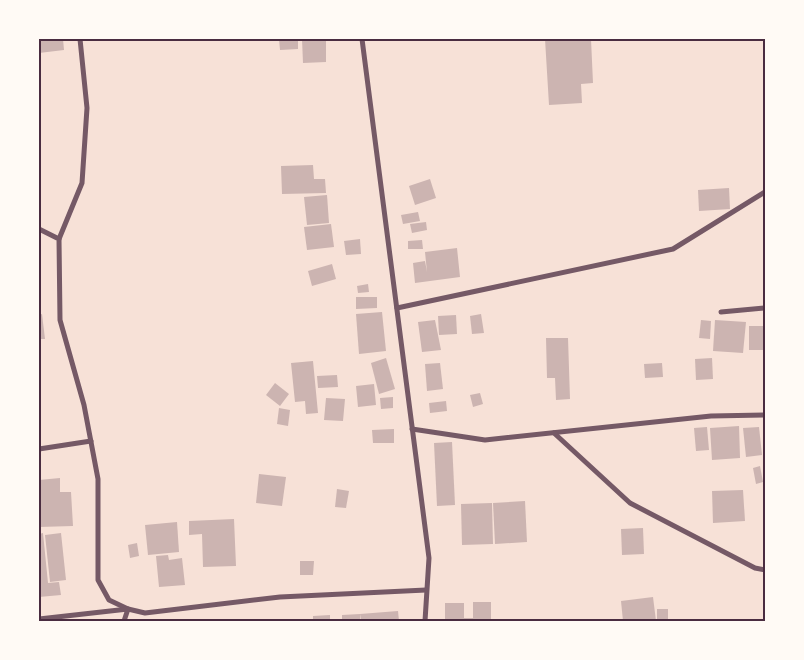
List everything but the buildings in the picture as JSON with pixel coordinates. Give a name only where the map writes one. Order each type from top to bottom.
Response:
[{"type":"street","points":[[80,39],[87,108],[82,183],[59,239],[60,320],[84,404],[98,479],[98,580],[109,600],[128,609],[145,613],[280,597],[426,590]]},
{"type":"street","points":[[362,39],[428,558],[425,621]]},
{"type":"street","points":[[397,308],[673,249],[765,192]]},
{"type":"street","points":[[39,229],[59,239]]},
{"type":"street","points":[[721,312],[765,308]]},
{"type":"street","points":[[412,428],[485,440],[711,416],[765,415]]},
{"type":"street","points":[[554,433],[630,503],[755,568],[765,570]]},
{"type":"street","points":[[39,449],[91,441]]},
{"type":"street","points":[[39,619],[128,609]]},
{"type":"street","points":[[124,621],[128,609]]}]
